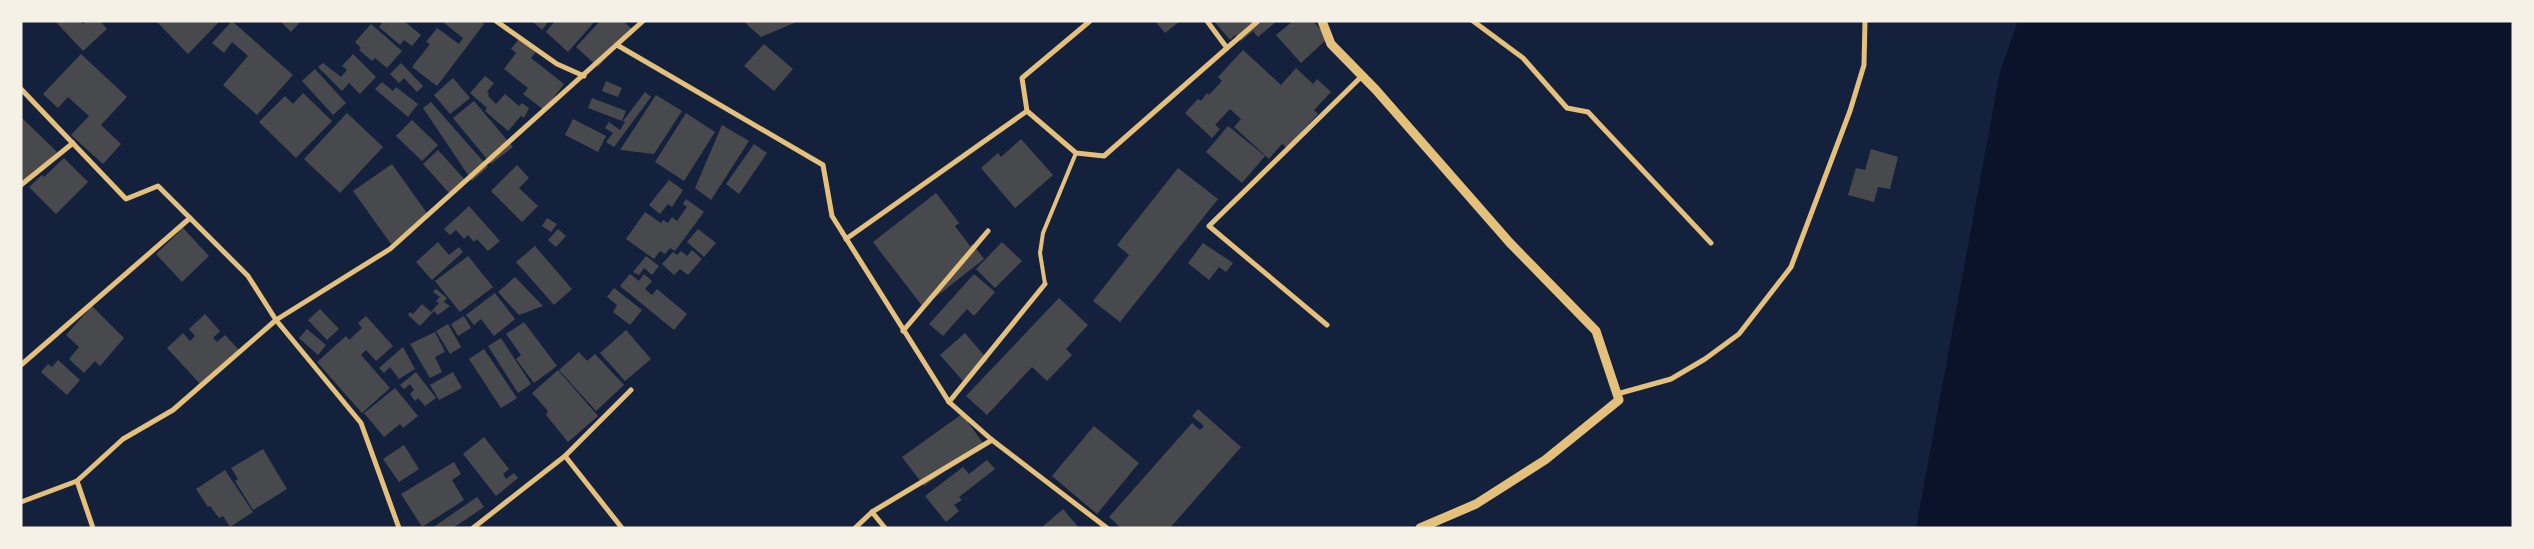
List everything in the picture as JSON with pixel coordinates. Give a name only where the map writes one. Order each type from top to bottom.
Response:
[{"type":"street","points":[[496,21],[557,64],[584,76]]},
{"type":"street","points":[[21,502],[77,481],[123,439],[173,410],[276,320],[390,249],[643,21]]},
{"type":"street","points":[[1090,21],[1022,78],[1027,111],[1076,152],[1104,156],[1258,21]]},
{"type":"street","points":[[1207,21],[1227,48]]},
{"type":"street","points":[[1322,21],[1331,44],[1362,76],[1510,243],[1596,331],[1619,400],[1545,460],[1476,504],[1420,528]]},
{"type":"street","points":[[1473,21],[1523,58],[1567,108],[1588,112],[1711,243]]},
{"type":"street","points":[[1617,394],[1671,379],[1705,359],[1739,334],[1791,267],[1850,111],[1864,64],[1864,21]]},
{"type":"street","points":[[617,45],[823,165],[832,216],[949,402],[992,440],[1107,528]]},
{"type":"street","points":[[1327,325],[1209,226],[1362,76]]},
{"type":"street","points":[[21,89],[126,199],[158,186],[248,276],[276,320],[361,423],[399,528]]},
{"type":"street","points":[[846,239],[1027,111]]},
{"type":"street","points":[[21,185],[73,143]]},
{"type":"street","points":[[21,365],[190,218]]},
{"type":"street","points":[[903,331],[988,231]]},
{"type":"street","points":[[949,402],[1046,284]]},
{"type":"street","points":[[473,528],[565,456],[631,390]]},
{"type":"street","points":[[855,528],[872,512],[992,440]]},
{"type":"street","points":[[565,456],[622,528]]},
{"type":"street","points":[[77,481],[93,528]]},
{"type":"street","points":[[872,512],[885,528]]},
{"type":"lane","points":[[1046,284],[1040,253],[1043,233],[1076,152]]},
{"type":"water","points":[[2018,21],[2513,21],[2513,528],[1916,528],[2000,72]]},
{"type":"building","points":[[55,21],[80,21],[83,24],[86,21],[100,21],[107,29],[83,51]]},
{"type":"building","points":[[156,21],[216,21],[218,23],[188,54]]},
{"type":"building","points":[[232,21],[293,75],[257,115],[223,85],[248,56],[232,42],[224,53],[212,43]]},
{"type":"building","points":[[280,21],[301,21],[291,32]]},
{"type":"building","points":[[379,21],[404,21],[421,35],[412,46],[404,40],[400,45],[379,27],[382,23]]},
{"type":"building","points":[[445,21],[481,21],[484,24],[437,86],[412,67],[430,44],[426,42],[437,28],[459,44],[463,38],[444,23]]},
{"type":"building","points":[[532,21],[549,21],[542,30]]},
{"type":"building","points":[[555,21],[595,21],[568,52],[546,32]]},
{"type":"building","points":[[600,21],[623,21],[632,29],[598,67],[576,47]]},
{"type":"building","points":[[743,21],[799,21],[761,37]]},
{"type":"building","points":[[1155,21],[1180,21],[1165,33]]},
{"type":"building","points":[[1214,21],[1277,21],[1258,37],[1253,31],[1241,41],[1235,35],[1230,40]]},
{"type":"building","points":[[1293,21],[1313,21],[1328,38],[1301,63],[1276,35]]},
{"type":"building","points":[[371,24],[402,51],[387,68],[375,58],[372,61],[359,50],[361,48],[355,42]]},
{"type":"building","points":[[519,39],[536,52],[531,58],[564,84],[544,110],[523,94],[528,88],[504,69],[516,53],[511,49]]},
{"type":"building","points":[[764,44],[793,69],[774,91],[744,66]]},
{"type":"building","points":[[1243,50],[1281,85],[1296,68],[1313,84],[1317,79],[1331,92],[1314,110],[1318,114],[1287,148],[1282,144],[1269,159],[1234,127],[1241,119],[1230,109],[1215,125],[1220,129],[1212,138],[1185,113],[1198,99],[1201,101],[1207,93],[1209,95],[1222,81],[1218,77]]},
{"type":"building","points":[[81,54],[127,97],[101,125],[121,144],[103,164],[71,135],[89,116],[68,97],[58,108],[43,94]]},
{"type":"building","points":[[353,54],[376,77],[360,94],[349,83],[342,91],[318,67],[323,63],[341,77],[347,70],[342,66]]},
{"type":"building","points":[[401,63],[423,86],[417,92],[404,78],[399,83],[390,74]]},
{"type":"building","points":[[315,69],[346,103],[333,115],[302,81]]},
{"type":"building","points":[[485,76],[494,83],[487,92],[488,96],[496,104],[505,94],[519,106],[522,103],[529,108],[524,118],[521,116],[508,131],[485,111],[487,108],[470,93]]},
{"type":"building","points":[[453,78],[470,98],[450,114],[434,95]]},
{"type":"building","points":[[606,81],[622,88],[618,97],[602,91]]},
{"type":"building","points":[[382,82],[393,91],[396,87],[418,104],[408,117],[375,89]]},
{"type":"building","points":[[645,92],[651,97],[614,147],[606,142],[613,133],[605,128],[609,122],[620,130],[625,122],[623,121]]},
{"type":"building","points":[[303,93],[332,121],[296,158],[259,122],[285,96],[293,104]]},
{"type":"building","points":[[656,95],[682,111],[654,154],[620,150]]},
{"type":"building","points":[[592,98],[626,111],[622,121],[588,108]]},
{"type":"building","points":[[474,101],[513,147],[491,164],[453,118]]},
{"type":"building","points":[[431,102],[488,167],[472,181],[423,108]]},
{"type":"building","points":[[347,113],[383,147],[340,193],[304,159]]},
{"type":"building","points":[[686,113],[715,132],[684,181],[655,162]]},
{"type":"building","points":[[21,117],[57,152],[23,185],[21,183]]},
{"type":"building","points":[[573,119],[606,136],[598,152],[565,135]]},
{"type":"building","points":[[412,120],[438,145],[422,161],[396,136]]},
{"type":"building","points":[[722,125],[749,141],[711,200],[695,188]]},
{"type":"building","points":[[1228,126],[1265,156],[1242,183],[1206,152]]},
{"type":"building","points":[[1021,139],[1053,175],[1015,208],[981,168],[998,153],[1001,157]]},
{"type":"building","points":[[754,144],[767,153],[739,194],[726,184]]},
{"type":"building","points":[[1871,149],[1898,157],[1890,189],[1878,187],[1874,202],[1848,195],[1856,168],[1865,170]]},
{"type":"building","points":[[438,150],[466,181],[451,195],[423,164]]},
{"type":"building","points":[[64,158],[88,182],[56,214],[29,187],[42,175],[44,177]]},
{"type":"building","points":[[392,164],[429,216],[391,244],[353,191]]},
{"type":"building","points":[[517,165],[529,178],[519,188],[538,206],[522,222],[491,191]]},
{"type":"building","points":[[1178,168],[1218,199],[1120,322],[1093,301],[1129,255],[1117,245]]},
{"type":"building","points":[[669,180],[683,190],[672,207],[668,204],[660,214],[649,205]]},
{"type":"building","points":[[936,193],[959,223],[955,226],[970,246],[973,244],[984,259],[923,307],[873,242]]},
{"type":"building","points":[[686,199],[704,212],[675,251],[670,248],[665,254],[660,251],[654,259],[626,239],[645,212],[661,223],[663,220],[668,223],[672,217],[677,221],[687,207],[683,204]]},
{"type":"building","points":[[469,206],[500,241],[488,251],[477,239],[474,242],[468,235],[464,239],[456,230],[450,235],[444,229]]},
{"type":"building","points":[[547,218],[557,224],[551,232],[542,226]]},
{"type":"building","points":[[183,228],[209,256],[182,282],[156,254]]},
{"type":"building","points":[[558,229],[566,236],[556,247],[548,240]]},
{"type":"building","points":[[698,229],[716,243],[704,257],[687,242]]},
{"type":"building","points":[[438,242],[449,255],[459,247],[463,252],[432,280],[416,262]]},
{"type":"building","points":[[1002,242],[1022,261],[995,288],[976,269]]},
{"type":"building","points":[[1203,243],[1233,263],[1226,272],[1219,267],[1209,280],[1188,263]]},
{"type":"building","points":[[535,246],[572,289],[554,305],[516,262]]},
{"type":"building","points":[[692,250],[702,259],[688,275],[680,269],[674,275],[662,264],[673,252],[677,255],[681,251],[687,256]]},
{"type":"building","points":[[468,256],[493,287],[460,312],[435,281]]},
{"type":"building","points":[[646,256],[659,266],[652,275],[644,268],[639,275],[633,272]]},
{"type":"building","points":[[630,274],[639,281],[644,274],[652,281],[645,289],[652,295],[657,289],[687,314],[674,330],[620,286]]},
{"type":"building","points":[[974,274],[995,292],[974,316],[967,309],[943,336],[929,324]]},
{"type":"building","points":[[515,277],[543,306],[519,315],[498,292]]},
{"type":"building","points":[[614,288],[642,310],[630,325],[613,312],[617,305],[607,297]]},
{"type":"building","points":[[436,289],[447,298],[444,302],[450,306],[438,315],[434,311],[420,326],[408,315],[410,312],[413,314],[422,304],[431,312],[439,303],[436,301],[440,297],[433,292]]},
{"type":"building","points":[[495,293],[515,319],[494,336],[481,319],[474,325],[466,315]]},
{"type":"building","points":[[1059,298],[1088,325],[1066,349],[1072,355],[1047,381],[1032,367],[987,415],[966,396]]},
{"type":"building","points":[[92,306],[124,338],[100,366],[95,361],[84,373],[69,359],[79,347],[66,335]]},
{"type":"building","points":[[320,309],[339,329],[327,340],[308,320]]},
{"type":"building","points":[[205,314],[220,331],[213,338],[217,342],[225,335],[240,351],[202,386],[167,348],[183,333],[190,341],[195,336],[189,329]]},
{"type":"building","points":[[366,316],[393,346],[376,361],[366,350],[361,355],[390,388],[362,413],[317,362],[346,336],[349,340],[362,328],[358,323]]},
{"type":"building","points":[[464,316],[471,328],[458,336],[451,324]]},
{"type":"building","points":[[524,322],[557,366],[534,383],[516,359],[521,355],[506,334]]},
{"type":"building","points":[[448,324],[461,347],[450,354],[436,331]]},
{"type":"building","points":[[307,329],[326,345],[318,355],[299,338]]},
{"type":"building","points":[[626,330],[651,359],[625,381],[600,353]]},
{"type":"building","points":[[435,332],[445,352],[435,357],[442,372],[430,378],[410,344]]},
{"type":"building","points":[[965,333],[988,360],[963,381],[940,355]]},
{"type":"building","points":[[501,338],[531,384],[518,393],[488,346]]},
{"type":"building","points":[[403,347],[415,369],[399,379],[390,367],[384,373],[379,368]]},
{"type":"building","points":[[484,349],[517,398],[501,408],[469,359]]},
{"type":"building","points":[[579,352],[587,361],[595,354],[624,385],[596,411],[559,370]]},
{"type":"building","points":[[58,360],[80,380],[67,395],[41,372],[48,364],[52,367]]},
{"type":"building","points":[[558,370],[598,416],[568,442],[546,415],[548,411],[532,393]]},
{"type":"building","points":[[416,372],[436,398],[425,406],[418,398],[415,401],[410,394],[414,390],[410,384],[404,389],[400,385]]},
{"type":"building","points":[[453,372],[462,388],[439,400],[430,385]]},
{"type":"building","points":[[395,388],[418,416],[403,428],[400,424],[384,437],[364,413]]},
{"type":"building","points":[[1198,409],[1241,447],[1170,528],[1121,528],[1109,517],[1192,423],[1200,430],[1204,426],[1192,416]]},
{"type":"building","points":[[962,414],[983,443],[924,486],[902,457]]},
{"type":"building","points":[[1094,426],[1139,463],[1097,514],[1052,476]]},
{"type":"building","points":[[484,437],[509,469],[503,474],[506,479],[514,473],[518,478],[496,496],[463,454]]},
{"type":"building","points":[[404,445],[419,469],[399,482],[383,459]]},
{"type":"building","points":[[263,449],[287,489],[253,510],[235,481],[238,479],[231,468]]},
{"type":"building","points":[[987,460],[995,469],[959,497],[962,500],[954,505],[959,511],[946,522],[925,496],[963,467],[969,474]]},
{"type":"building","points":[[454,462],[461,474],[452,480],[464,500],[422,527],[401,494]]},
{"type":"building","points":[[225,470],[253,512],[230,527],[223,516],[219,518],[210,506],[208,507],[196,489]]},
{"type":"building","points":[[477,497],[484,507],[453,528],[432,528]]},
{"type":"building","points":[[1063,509],[1079,528],[1041,528]]}]
